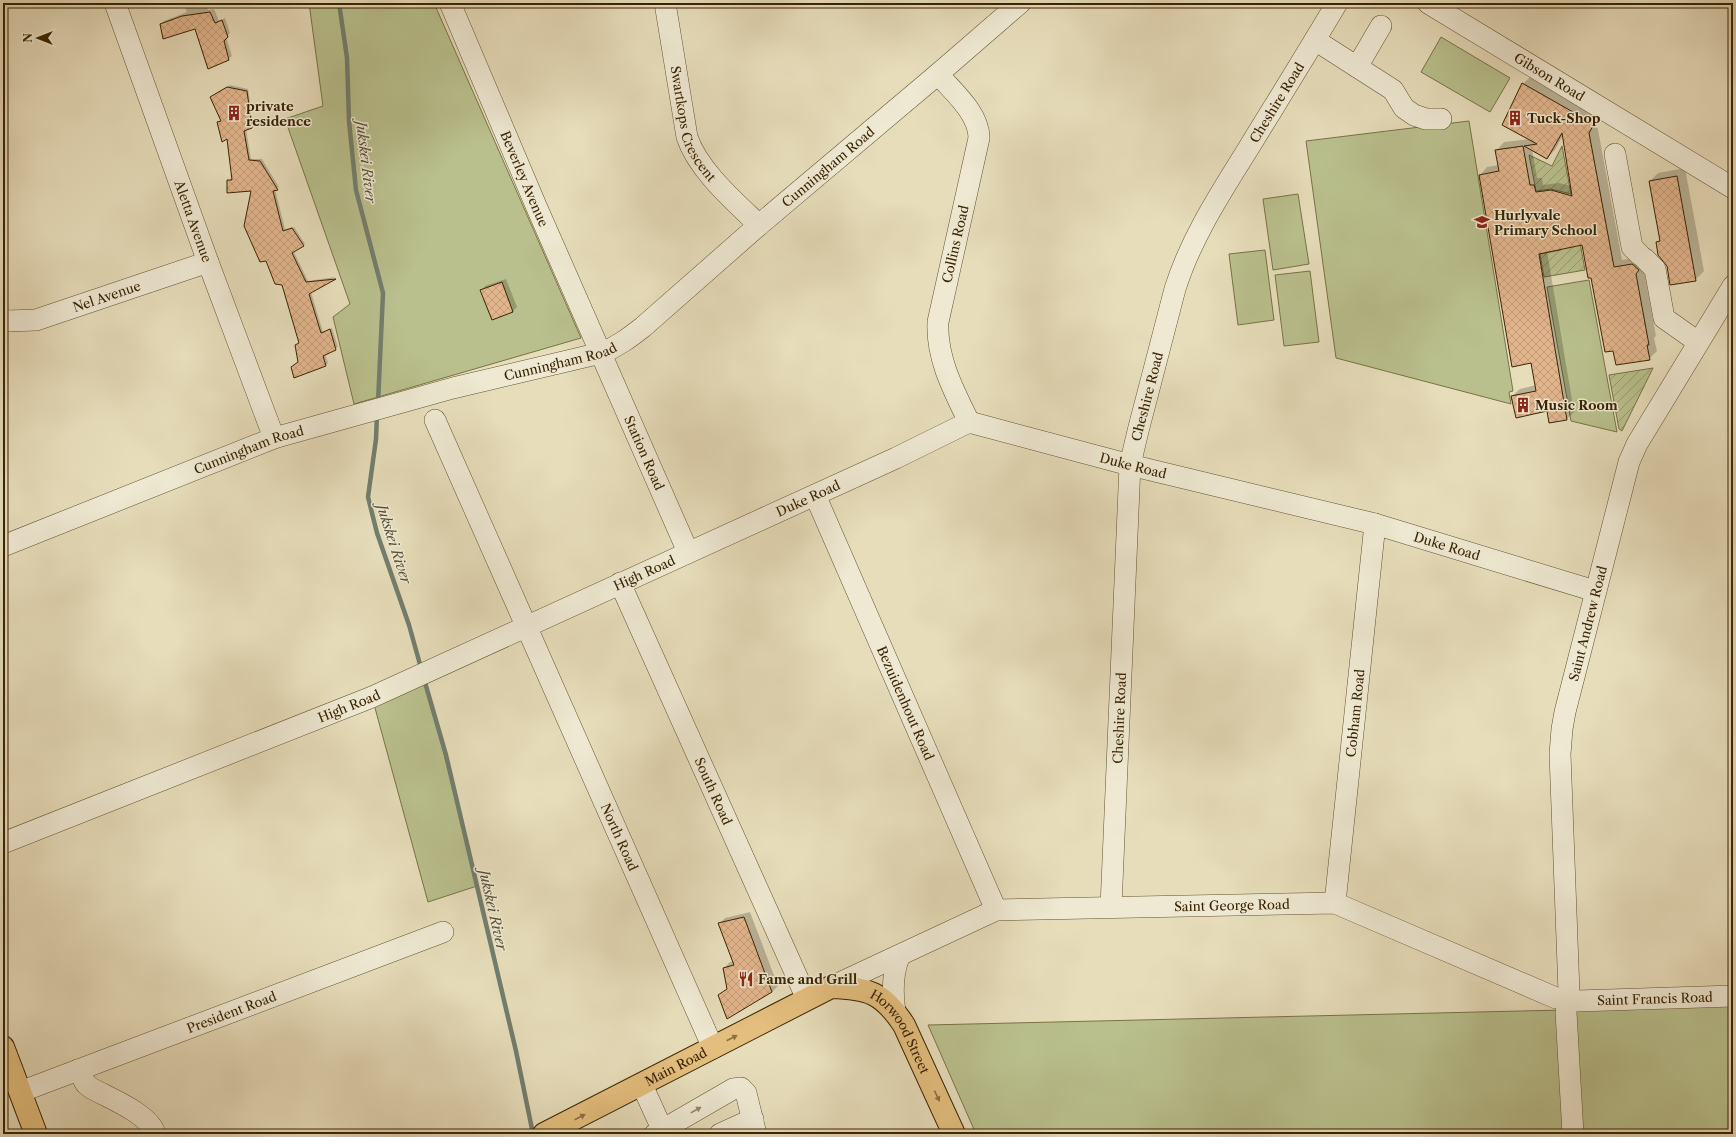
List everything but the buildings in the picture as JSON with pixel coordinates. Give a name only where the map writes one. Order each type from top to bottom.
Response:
[{"type":"main road","name":"Horwood Street","points":[[807,999],[831,987],[854,988],[867,991],[883,999],[904,1025],[954,1134]]},
{"type":"main road","name":"Main Road","points":[[544,1134],[807,999]]},
{"type":"main road","points":[[3,1047],[36,1134]]},
{"type":"street","name":"Aletta Avenue","points":[[115,3],[208,262],[274,438]]},
{"type":"street","name":"Beverley Avenue","points":[[450,3],[601,354]]},
{"type":"street","name":"Swartkops Crescent","points":[[665,3],[687,136],[691,147],[707,172],[759,225]]},
{"type":"street","name":"Cunningham Road","points":[[3,546],[274,438],[453,388],[601,354],[623,343],[1020,3]]},
{"type":"street","name":"Cheshire Road","points":[[1111,907],[1130,465],[1138,431],[1182,266],[1216,200],[1338,3]]},
{"type":"street","name":"Gibson Road","points":[[1428,3],[1733,188]]},
{"type":"street","points":[[1357,67],[1381,26]]},
{"type":"street","points":[[1315,40],[1393,90],[1404,108],[1414,116],[1426,119],[1441,119]]},
{"type":"street","name":"Collins Road","points":[[938,74],[974,120],[978,132],[978,138],[938,322],[937,336],[942,359],[968,422]]},
{"type":"street","points":[[1615,154],[1632,247],[1654,269],[1664,318],[1698,342]]},
{"type":"street","name":"Nel Avenue","points":[[3,319],[7,321],[36,320],[208,262]]},
{"type":"street","name":"Saint Andrew Road","points":[[1573,1134],[1567,1001],[1561,739],[1565,712],[1629,462],[1698,342],[1733,286]]},
{"type":"street","name":"Station Road","points":[[601,354],[688,552]]},
{"type":"street","name":"North Road","points":[[435,420],[713,1048]]},
{"type":"street","name":"Duke Road","points":[[688,552],[896,458],[968,422],[1130,465],[1375,524],[1596,591]]},
{"type":"street","name":"Bezuidenhout Road","points":[[815,495],[996,910]]},
{"type":"street","name":"Cobham Road","points":[[1335,903],[1375,524]]},
{"type":"street","name":"High Road","points":[[3,843],[372,697],[688,552]]},
{"type":"street","name":"South Road","points":[[620,584],[807,999]]},
{"type":"street","name":"Saint George Road","points":[[831,987],[996,910],[1335,903],[1567,1001]]},
{"type":"street","name":"President Road","points":[[20,1092],[443,932]]},
{"type":"street","points":[[895,1012],[893,978],[899,956]]},
{"type":"street","name":"Saint Francis Road","points":[[1567,1001],[1733,996]]},
{"type":"street","points":[[78,1070],[86,1084],[130,1109],[147,1121],[154,1128],[155,1134]]},
{"type":"street","points":[[642,1085],[658,1131],[733,1089],[740,1088],[746,1093],[754,1127],[720,1134]]},
{"type":"green space","points":[[309,3],[434,3],[581,338],[354,404],[333,317],[350,304],[285,119],[323,106]]},
{"type":"green space","points":[[1441,37],[1510,78],[1490,112],[1421,72]]},
{"type":"green space","points":[[1469,121],[1513,391],[1509,392],[1511,404],[1336,358],[1306,141]]},
{"type":"green space","points":[[1562,146],[1571,194],[1551,189],[1536,191],[1529,155],[1552,166]]},
{"type":"green space","points":[[1298,194],[1309,264],[1273,270],[1263,199]]},
{"type":"green space","points":[[1552,198],[1573,205],[1585,270],[1544,277],[1540,254],[1561,250]]},
{"type":"green space","points":[[1265,250],[1274,320],[1238,325],[1229,254]]},
{"type":"green space","points":[[1310,271],[1319,342],[1284,346],[1275,275]]},
{"type":"green space","points":[[1589,280],[1617,432],[1571,421],[1547,287]]},
{"type":"green space","points":[[1653,368],[1622,431],[1619,429],[1609,375]]},
{"type":"green space","points":[[424,674],[477,886],[428,902],[372,697]]},
{"type":"green space","points":[[1733,1006],[1733,1134],[976,1134],[928,1025]]},
{"type":"waterway","name":"Jukskei River","points":[[339,3],[347,58],[349,121],[356,190],[383,293],[378,403]]},
{"type":"waterway","name":"Jukskei River","points":[[377,414],[376,439],[368,497],[377,533],[409,625],[421,668]]},
{"type":"waterway","name":"Jukskei River","points":[[424,679],[446,755],[516,1051],[533,1134]]},
{"type":"place","name":"private residence","points":[[234,113]]},
{"type":"place","name":"Tuck-Shop","points":[[1515,118]]},
{"type":"place","name":"Hurlyvale Primary School","points":[[1482,222]]},
{"type":"place","name":"Music Room","points":[[1523,405]]},
{"type":"place","name":"Fame and Grill","points":[[746,979]]}]
